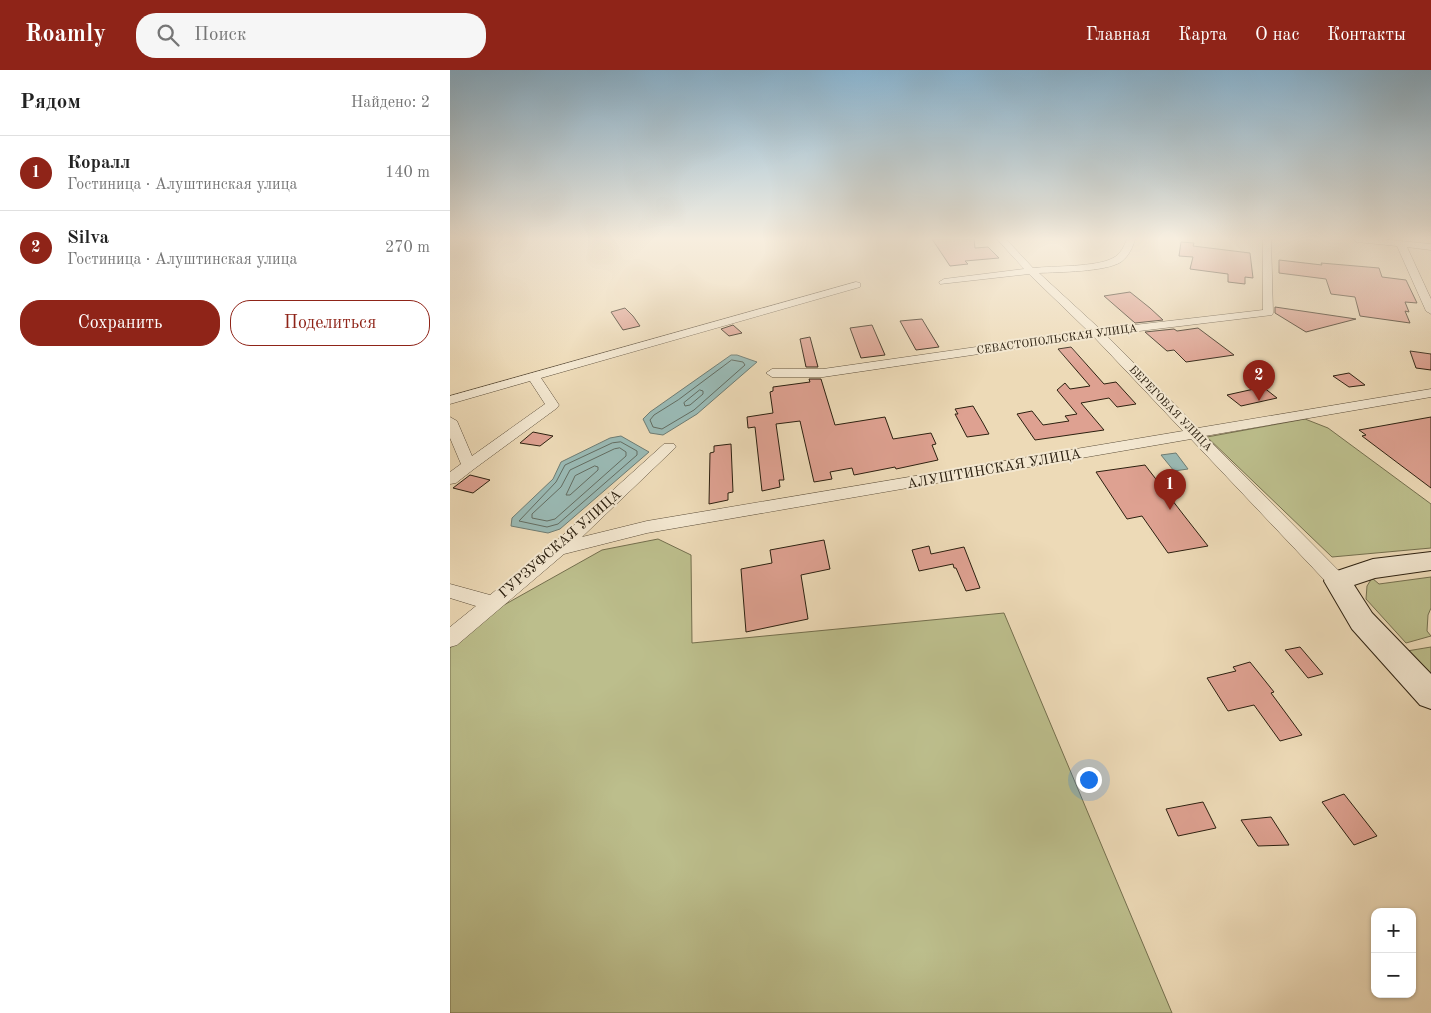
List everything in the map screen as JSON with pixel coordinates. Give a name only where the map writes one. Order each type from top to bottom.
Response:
[{"type":"main road","points":[[1431,561],[1373,569],[1337,581],[1362,621],[1431,695]]},
{"type":"street","name":"БЕРЕГОВАЯ УЛИЦА","points":[[1044,283],[1097,333],[1337,581]]},
{"type":"street","name":"СЕВАСТОПОЛЬСКАЯ УЛИЦА","points":[[772,374],[823,373],[1097,333],[1268,312],[1268,283]]},
{"type":"street","points":[[1418,283],[1431,311]]},
{"type":"street","points":[[450,400],[856,285]]},
{"type":"street","points":[[450,479],[552,406],[533,376]]},
{"type":"street","name":"АЛУШТИНСКАЯ УЛИЦА","points":[[558,549],[647,527],[1431,394]]},
{"type":"street","points":[[450,420],[469,466]]},
{"type":"street","name":"ГУРЗУФСКАЯ УЛИЦА","points":[[450,639],[558,549],[669,447]]},
{"type":"street","points":[[450,591],[493,603]]},
{"type":"green space","points":[[1305,419],[1328,428],[1431,504],[1431,548],[1332,557],[1207,437]]},
{"type":"green space","points":[[658,539],[691,555],[692,643],[1004,613],[1172,1013],[450,1013],[450,648],[495,610],[602,550]]},
{"type":"green space","points":[[1431,577],[1431,608],[1428,615],[1427,631],[1431,636],[1406,643],[1366,599],[1367,586],[1372,578],[1379,584]]},
{"type":"green space","points":[[1431,647],[1431,675],[1407,651]]},
{"type":"water","points":[[731,355],[737,355],[757,362],[697,414],[663,435],[650,433],[643,419],[650,412]]},
{"type":"water","points":[[621,436],[649,452],[560,529],[548,533],[511,526],[512,518],[553,479],[561,462],[610,438]]},
{"type":"water","points":[[1176,453],[1188,469],[1174,471],[1161,455]]},
{"type":"building","points":[[1327,283],[1407,283],[1417,303],[1405,302],[1409,312],[1405,311],[1410,323],[1360,316],[1355,297],[1331,294]]},
{"type":"building","points":[[1130,292],[1163,320],[1135,323],[1104,296]]},
{"type":"building","points":[[1275,307],[1356,319],[1306,332],[1275,313]]},
{"type":"building","points":[[625,308],[640,326],[623,330],[611,312]]},
{"type":"building","points":[[922,319],[939,347],[916,350],[900,321]]},
{"type":"building","points":[[733,325],[742,333],[729,336],[721,329]]},
{"type":"building","points":[[872,325],[885,355],[861,358],[850,328]]},
{"type":"building","points":[[1198,328],[1234,355],[1186,362],[1174,350],[1167,351],[1145,332],[1174,329],[1177,331]]},
{"type":"building","points":[[810,337],[818,367],[806,367],[800,339]]},
{"type":"building","points":[[1071,347],[1104,384],[1116,382],[1136,404],[1117,407],[1109,398],[1081,403],[1104,430],[1035,440],[1017,414],[1032,411],[1043,425],[1069,421],[1065,416],[1077,414],[1057,390],[1065,383],[1070,389],[1090,386],[1058,349]]},
{"type":"building","points":[[1410,351],[1431,354],[1431,370],[1416,368]]},
{"type":"building","points":[[1349,373],[1365,385],[1349,387],[1333,376]]},
{"type":"building","points":[[809,379],[821,379],[835,425],[885,417],[893,439],[931,433],[936,444],[932,445],[938,460],[854,475],[852,468],[830,472],[832,479],[814,482],[800,421],[776,424],[784,480],[779,480],[780,487],[762,491],[755,427],[748,428],[747,417],[773,413],[770,392],[773,391],[773,387],[810,382]]},
{"type":"building","points":[[1263,387],[1277,398],[1241,406],[1227,395]]},
{"type":"building","points":[[973,406],[989,434],[967,437],[955,414],[958,414],[955,409]]},
{"type":"building","points":[[1431,417],[1431,488],[1362,436],[1366,435],[1359,430]]},
{"type":"building","points":[[533,432],[553,436],[540,446],[520,443]]},
{"type":"building","points":[[731,444],[733,492],[728,493],[728,500],[709,504],[710,453],[714,452],[714,446]]},
{"type":"building","points":[[1145,465],[1208,546],[1168,553],[1142,516],[1127,519],[1096,472]]},
{"type":"building","points":[[470,475],[490,480],[473,493],[453,488]]},
{"type":"building","points":[[824,540],[830,569],[801,575],[808,619],[746,632],[741,569],[772,563],[770,550]]},
{"type":"building","points":[[929,546],[931,554],[964,547],[980,588],[966,591],[953,564],[919,571],[912,550]]},
{"type":"building","points":[[1300,647],[1323,674],[1308,678],[1285,650]]},
{"type":"building","points":[[1250,662],[1274,692],[1271,693],[1302,735],[1280,741],[1254,705],[1228,711],[1207,678],[1236,671],[1233,667]]},
{"type":"building","points":[[1344,794],[1377,836],[1354,845],[1322,802]]},
{"type":"building","points":[[1203,802],[1216,828],[1178,836],[1166,809]]},
{"type":"building","points":[[1271,817],[1289,845],[1258,846],[1241,820]]},
{"type":"place","name":"Silva","points":[[1259,401]]},
{"type":"place","name":"Коралл","points":[[1170,510]]}]
